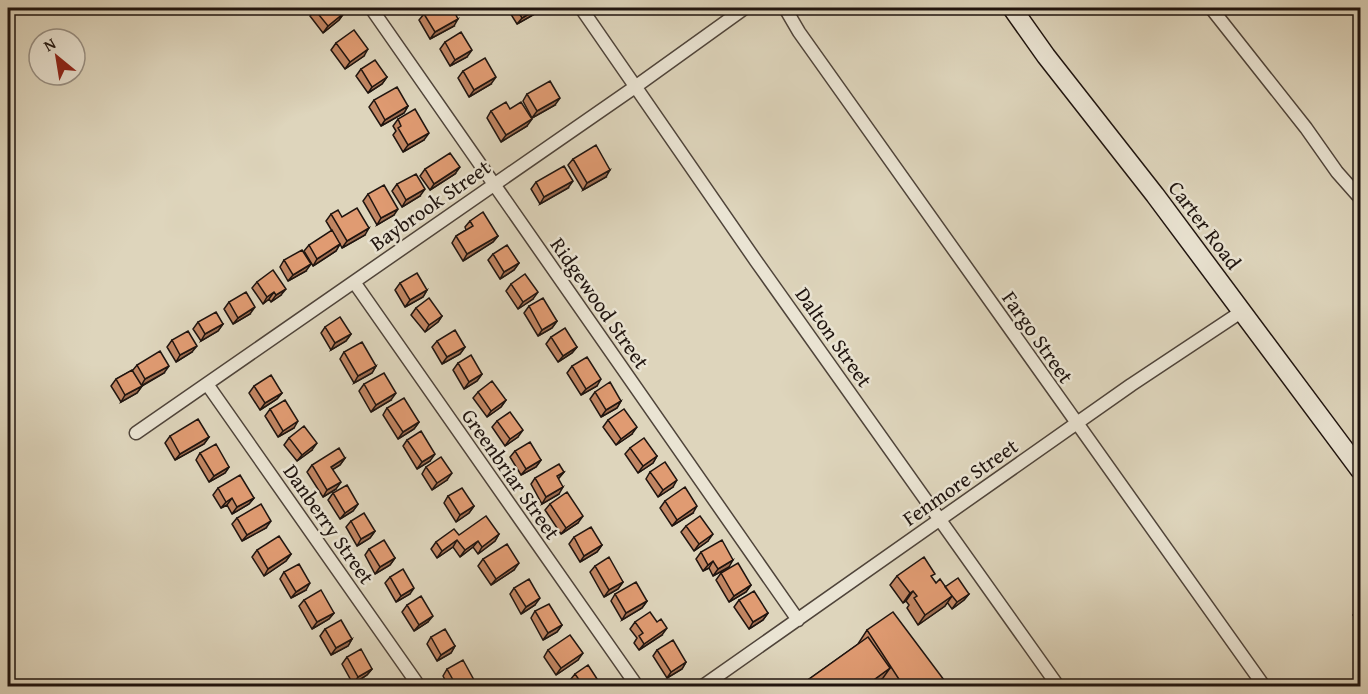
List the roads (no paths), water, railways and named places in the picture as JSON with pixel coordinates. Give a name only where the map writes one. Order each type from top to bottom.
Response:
[{"type":"main road","name":"Carter Road","points":[[1012,8],[1360,470]]},
{"type":"street","name":"Ridgewood Street","points":[[371,8],[798,620]]},
{"type":"street","name":"Dalton Street","points":[[580,8],[1058,687]]},
{"type":"street","name":"Baybrook Street","points":[[136,433],[635,87],[745,8]]},
{"type":"street","name":"Fargo Street","points":[[785,8],[799,32],[1076,425],[1264,687]]},
{"type":"street","points":[[1211,8],[1306,128],[1336,172],[1360,198]]},
{"type":"street","name":"Greenbriar Street","points":[[354,282],[637,687]]},
{"type":"street","name":"Fenmore Street","points":[[703,687],[1241,312]]},
{"type":"street","name":"Danberry Street","points":[[207,384],[419,687]]}]
